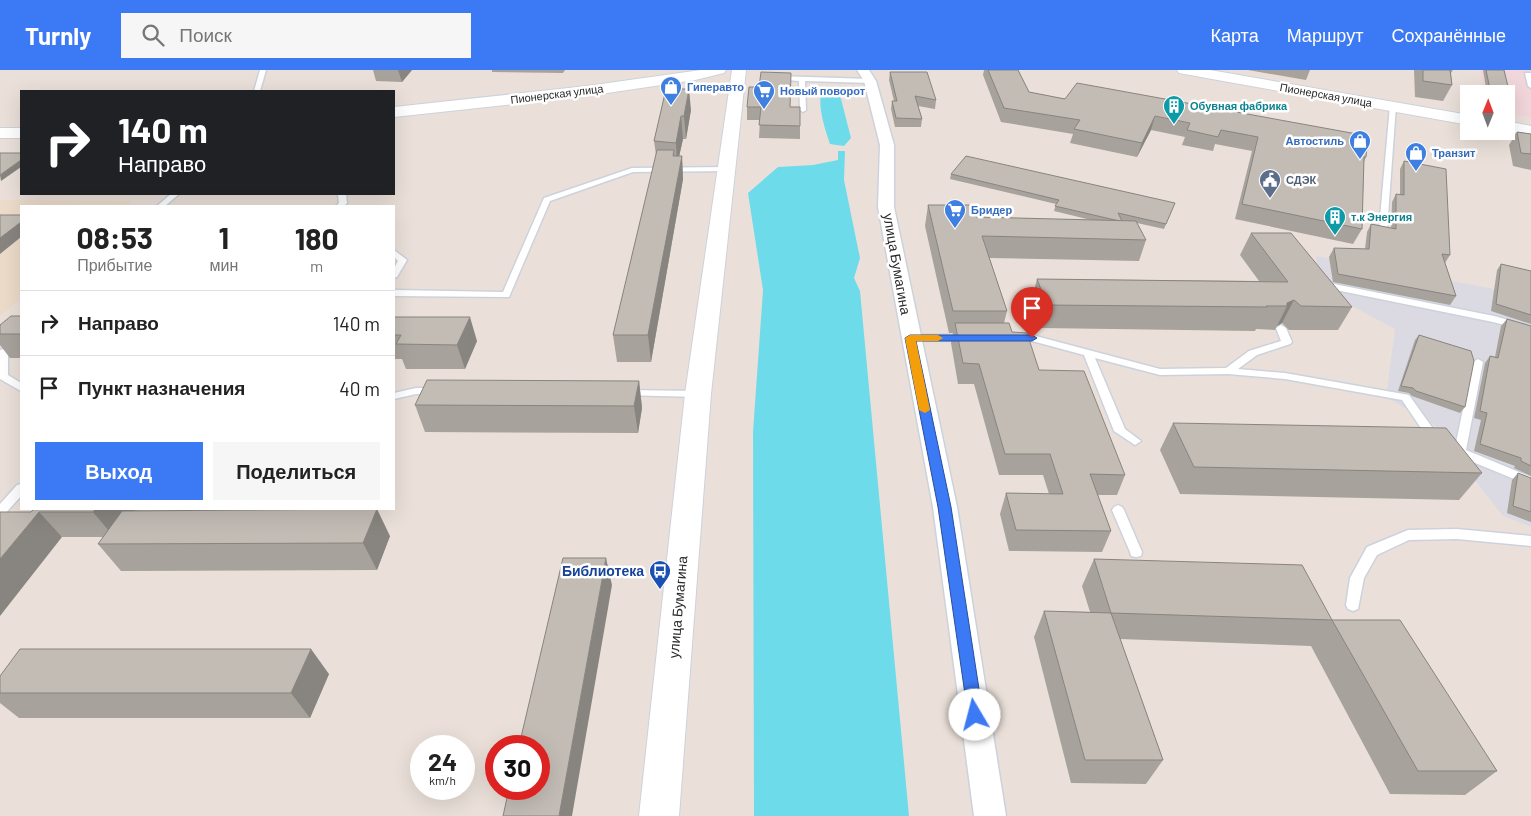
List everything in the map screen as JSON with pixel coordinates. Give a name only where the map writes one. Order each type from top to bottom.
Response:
[{"type":"main road","name":"Пионерская улица","points":[[395,111],[684,70]]},
{"type":"main road","name":"Пионерская улица","points":[[395,111],[587,91],[695,76],[719,70]]},
{"type":"main road","name":"улица Бумагина","points":[[659,816],[698,394],[739,70]]},
{"type":"main road","name":"Пионерская улица","points":[[1184,70],[1460,118]]},
{"type":"main road","points":[[0,125],[20,124]]},
{"type":"main road","points":[[1515,128],[1531,131]]},
{"type":"main road","points":[[0,133],[20,133]]},
{"type":"street","name":"улица Бумагина","points":[[866,76],[887,145],[886,206],[910,338],[945,507],[990,816]]},
{"type":"lane","points":[[256,90],[263,70]]},
{"type":"lane","points":[[1531,75],[1527,74],[1531,86]]},
{"type":"lane","points":[[774,78],[802,79],[866,76]]},
{"type":"lane","points":[[802,79],[803,110]]},
{"type":"lane","points":[[1383,229],[1393,106]]},
{"type":"lane","points":[[395,293],[506,295],[547,200],[632,170],[727,169]]},
{"type":"lane","points":[[162,205],[174,195]]},
{"type":"lane","points":[[395,254],[403,260],[395,273]]},
{"type":"lane","points":[[1329,286],[1475,315],[1531,329]]},
{"type":"lane","points":[[1228,371],[1253,354],[1287,342],[1281,328]]},
{"type":"lane","points":[[910,338],[976,338]]},
{"type":"lane","points":[[1004,338],[1032,338],[1160,372],[1228,371],[1285,376],[1405,397],[1438,445]]},
{"type":"lane","points":[[3,351],[3,376],[20,387]]},
{"type":"lane","points":[[1088,353],[1120,431],[1135,440]]},
{"type":"lane","points":[[1478,362],[1460,452],[1531,482]]},
{"type":"lane","points":[[395,396],[416,391],[446,391]]},
{"type":"lane","points":[[612,393],[698,394]]},
{"type":"lane","points":[[0,512],[20,489]]},
{"type":"lane","points":[[1118,510],[1136,552]]},
{"type":"lane","points":[[1352,605],[1357,578],[1372,551],[1408,536],[1458,534],[1531,542]]},
{"type":"shaded area","points":[[1480,70],[1531,70],[1531,118],[1515,115],[1515,85],[1482,85]]},
{"type":"shaded area","points":[[0,200],[132,201],[127,205],[20,205],[20,299],[0,316]]},
{"type":"shaded area","points":[[1316,256],[1489,288],[1531,299],[1531,527],[1503,516],[1462,464],[1451,435],[1386,397],[1395,329],[1320,289]]},
{"type":"water","points":[[830,89],[836,90],[841,99],[851,138],[844,146],[830,144],[822,119],[821,92]]},
{"type":"water","points":[[838,151],[845,151],[844,180],[860,258],[854,278],[860,291],[909,816],[754,816],[753,432],[763,290],[748,193],[778,167],[813,165],[838,160]]},
{"type":"building","points":[[988,70],[1018,70],[1029,92],[1065,99],[1077,83],[1368,136],[1366,157],[1364,157],[1362,229],[1242,204],[1258,137],[1221,130],[1218,137],[1187,130],[1190,123],[1155,116],[1142,143],[1074,129],[1080,120],[1004,108]]},
{"type":"building","points":[[1423,70],[1450,70],[1452,85],[1423,81]]},
{"type":"building","points":[[1486,70],[1504,70],[1508,85],[1489,85]]},
{"type":"building","points":[[761,72],[791,73],[790,107],[800,107],[800,126],[759,125],[761,107],[747,107],[749,87],[759,87]]},
{"type":"building","points":[[890,72],[927,72],[936,100],[915,96],[922,119],[896,118],[892,101],[897,101]]},
{"type":"building","points":[[666,89],[689,89],[676,143],[654,141]]},
{"type":"building","points":[[1517,132],[1531,134],[1531,154],[1521,153]]},
{"type":"building","points":[[657,150],[674,150],[673,156],[682,156],[648,335],[613,335]]},
{"type":"building","points":[[0,153],[20,153],[20,161],[0,175]]},
{"type":"building","points":[[966,156],[1175,203],[1166,224],[1118,213],[1122,221],[1115,220],[1055,206],[1059,200],[951,174]]},
{"type":"building","points":[[1404,161],[1446,169],[1450,255],[1442,254],[1456,296],[1338,274],[1334,248],[1369,249],[1371,224],[1396,229],[1396,194],[1404,195]]},
{"type":"building","points":[[928,205],[973,205],[976,217],[1136,221],[1146,240],[982,236],[1007,311],[953,311]]},
{"type":"building","points":[[0,215],[20,215],[20,223],[0,238]]},
{"type":"building","points":[[1251,233],[1291,233],[1352,307],[1301,306],[1294,300],[1287,303],[1287,306],[1267,307],[1047,305],[1037,279],[1288,282]]},
{"type":"building","points":[[1501,264],[1531,271],[1531,315],[1496,304]]},
{"type":"building","points":[[11,316],[20,316],[20,334],[0,334],[0,325]]},
{"type":"building","points":[[395,317],[470,317],[457,345],[396,344],[401,335],[395,335]]},
{"type":"building","points":[[1507,319],[1531,326],[1531,466],[1521,461],[1521,458],[1480,444],[1487,413],[1480,411],[1490,356],[1498,358]]},
{"type":"building","points":[[955,323],[1009,323],[1012,332],[1027,333],[1039,370],[1084,371],[1125,475],[1090,474],[1111,531],[1016,530],[1006,493],[1063,494],[1050,454],[1005,454],[979,364],[963,363]]},
{"type":"building","points":[[1419,335],[1471,351],[1474,361],[1465,407],[1416,391],[1413,388],[1401,386]]},
{"type":"building","points":[[427,380],[639,381],[634,406],[415,405]]},
{"type":"building","points":[[1173,423],[1446,428],[1482,473],[1194,467]]},
{"type":"building","points":[[1518,473],[1531,478],[1531,512],[1513,506]]},
{"type":"building","points":[[33,510],[95,510],[93,512],[39,512],[0,559],[0,512],[31,512]]},
{"type":"building","points":[[377,510],[363,543],[98,544],[122,511]]},
{"type":"building","points":[[563,558],[606,558],[559,816],[503,816],[507,800],[550,800],[550,735],[522,735]]},
{"type":"building","points":[[1094,559],[1302,565],[1332,620],[1111,613]]},
{"type":"building","points":[[1044,611],[1111,613],[1163,760],[1085,760]]},
{"type":"building","points":[[1332,620],[1400,620],[1497,771],[1418,771]]},
{"type":"building","points":[[20,649],[311,649],[291,693],[0,693],[0,676]]},
{"type":"slow traffic","points":[[925,410],[910,338],[938,338]]},
{"type":"place","name":"Гиперавто","points":[[671,106]]},
{"type":"place","name":"Новый поворот","points":[[764,110]]},
{"type":"place","name":"Обувная фабрика","points":[[1174,125]]},
{"type":"place","name":"Автостиль","points":[[1360,160]]},
{"type":"place","name":"Транзит","points":[[1416,172]]},
{"type":"place","name":"СДЭК","points":[[1270,199]]},
{"type":"place","name":"Бридер","points":[[955,229]]},
{"type":"place","name":"т.к Энергия","points":[[1335,236]]},
{"type":"place","name":"Библиотека","points":[[660,590]]},
{"type":"route","points":[[975,715],[945,507],[910,338],[1032,338]]}]
